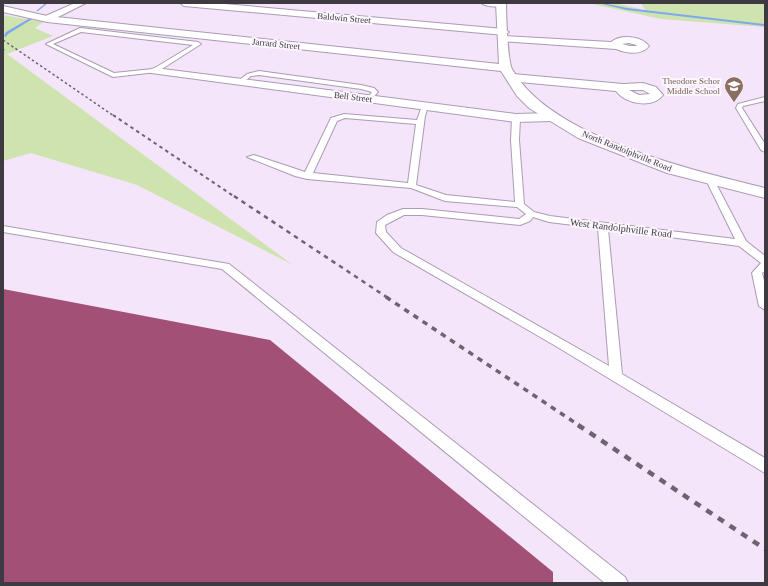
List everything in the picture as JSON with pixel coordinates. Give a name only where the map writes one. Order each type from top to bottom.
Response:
[{"type":"street","points":[[47,19],[46,18],[82,3]]},
{"type":"street","name":"Baldwin Street","points":[[184,3],[504,36],[618,46]]},
{"type":"street","points":[[485,3],[502,4]]},
{"type":"street","name":"North Randolphville Road","points":[[502,4],[504,36],[509,73],[522,94],[534,105],[583,135],[624,152],[673,170],[765,193]]},
{"type":"street","name":"Jarrard Street","points":[[3,9],[47,19],[509,73],[624,88]]},
{"type":"street","name":"Bell Street","points":[[155,71],[516,118],[552,117]]},
{"type":"street","points":[[257,96],[269,87]]},
{"type":"lane","points":[[80,30],[198,44],[155,71],[113,75],[49,44],[80,30]]},
{"type":"lane","points":[[240,82],[255,73],[304,79],[372,89],[374,94],[370,100]]},
{"type":"lane","points":[[292,90],[304,79]]},
{"type":"lane","points":[[327,94],[337,84]]},
{"type":"lane","points":[[765,99],[740,105],[739,108],[765,150]]},
{"type":"lane","points":[[412,186],[421,122],[425,106]]},
{"type":"lane","points":[[307,176],[334,120],[338,118],[344,116],[421,122]]},
{"type":"lane","points":[[251,157],[307,176],[412,186],[446,198],[520,205],[515,140],[516,118]]},
{"type":"lane","points":[[710,180],[742,243],[765,261]]},
{"type":"lane","name":"West Randolphville Road","points":[[520,205],[531,214],[549,219],[603,227],[742,243]]},
{"type":"lane","points":[[531,214],[527,219],[520,222],[422,212],[403,212],[390,216],[380,224],[381,233],[397,250],[616,376],[765,466]]},
{"type":"lane","points":[[603,227],[616,376]]},
{"type":"lane","points":[[3,229],[224,266],[619,583]]},
{"type":"lane","points":[[765,264],[757,273],[765,306]]},
{"type":"green space","points":[[588,3],[614,3],[645,10],[641,3],[765,3],[765,27],[661,19]]},
{"type":"green space","points":[[3,15],[43,22],[35,28],[53,36],[7,54],[293,265],[137,185],[31,153],[3,161]]},
{"type":"building","points":[[3,289],[270,340],[553,572],[553,583],[3,583]]},
{"type":"waterway","points":[[37,11],[47,3]]},
{"type":"waterway","points":[[599,3],[627,9],[765,25]]},
{"type":"waterway","points":[[5,36],[7,33],[33,18]]},
{"type":"railway","points":[[3,40],[114,116]]},
{"type":"railway","points":[[113,115],[235,197]]},
{"type":"railway","points":[[234,196],[388,298]]},
{"type":"railway","points":[[386,297],[580,426]]},
{"type":"railway","points":[[578,425],[765,549]]},
{"type":"place","name":"Theodore Schor Middle School","points":[[734,103]]}]
